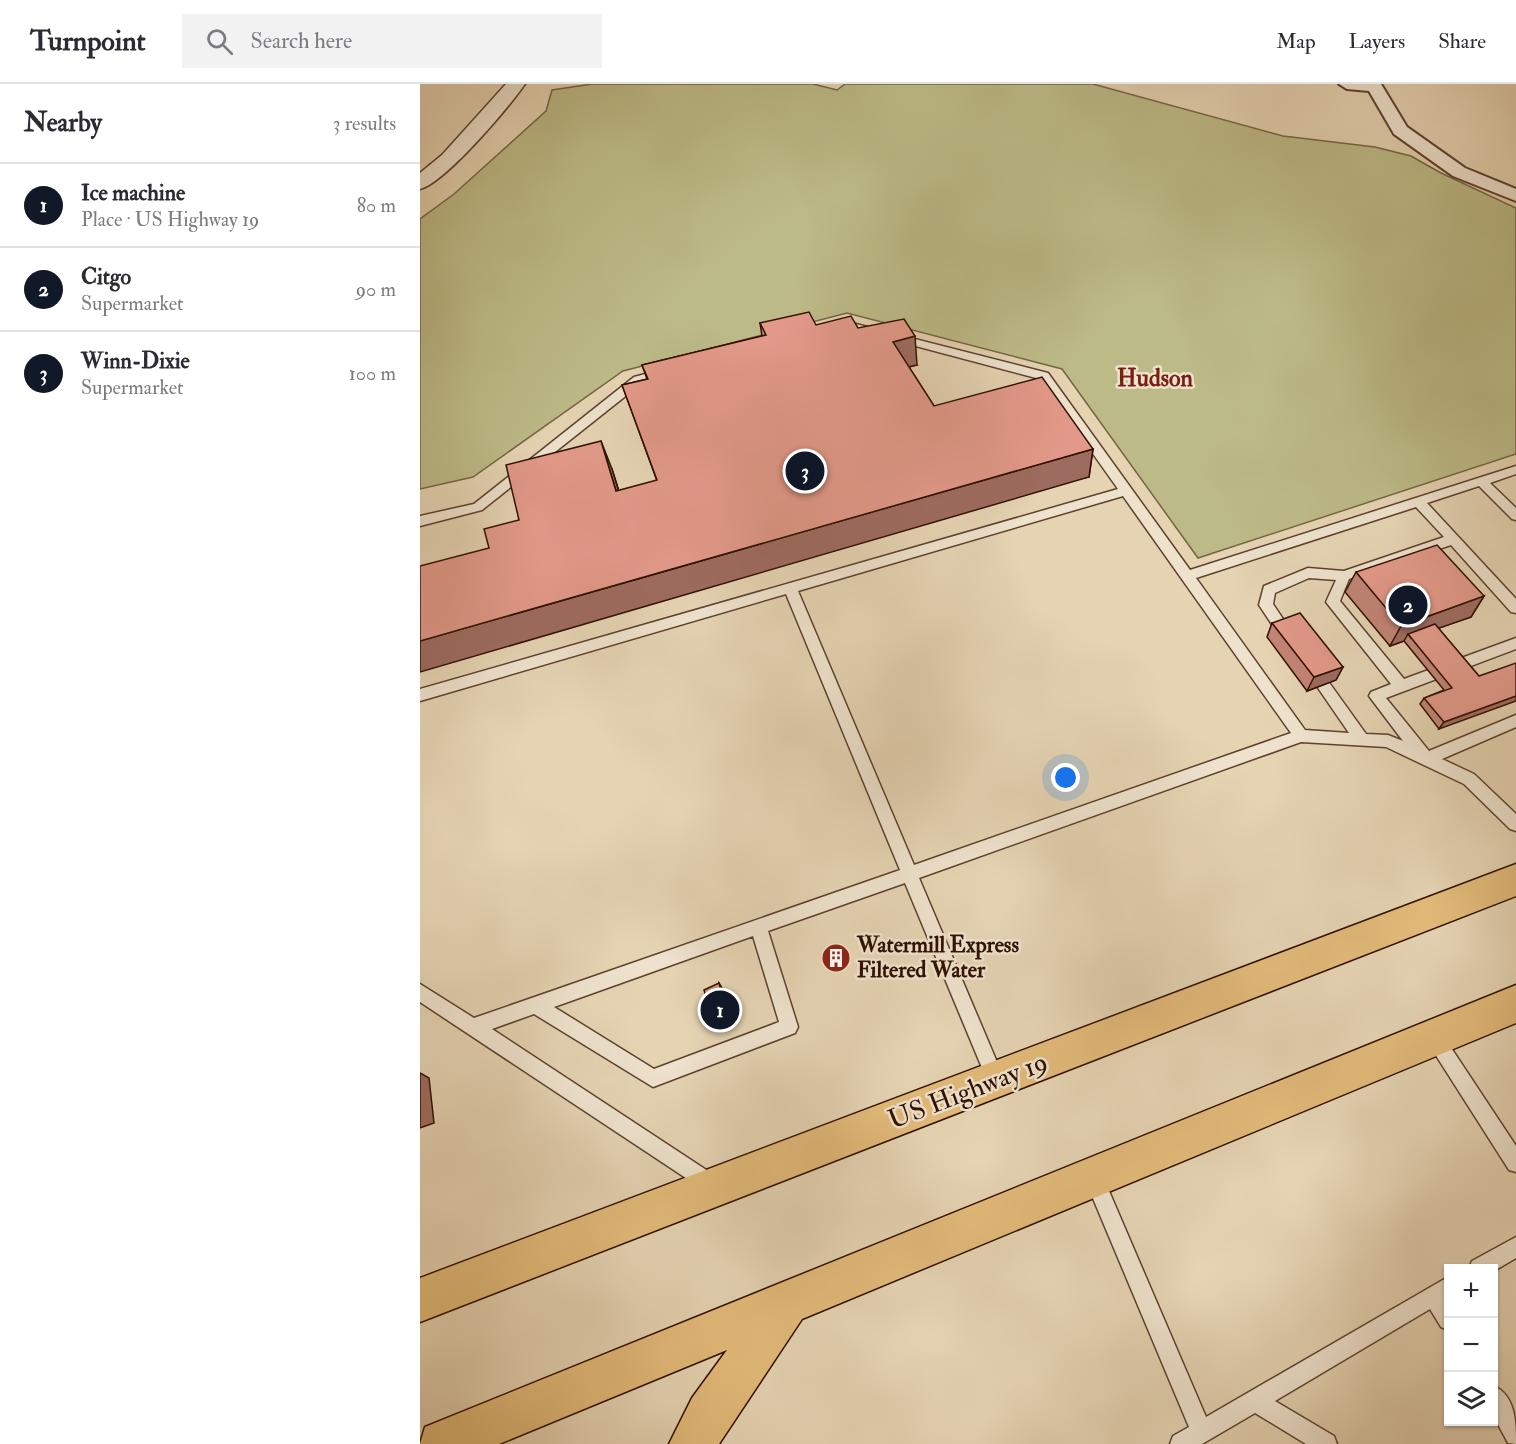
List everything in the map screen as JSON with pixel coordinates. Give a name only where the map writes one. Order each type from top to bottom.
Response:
[{"type":"highway","name":"US Highway 19","points":[[420,1300],[1516,880]]},
{"type":"highway","points":[[442,1444],[1516,1004]]},
{"type":"highway","points":[[693,1444],[709,1415],[787,1302]]},
{"type":"street","points":[[420,183],[449,159],[516,84]]},
{"type":"street","points":[[1347,84],[1373,86],[1400,130],[1459,172],[1516,196]]},
{"type":"lane","points":[[826,331],[849,325],[1044,376],[1301,736]]},
{"type":"lane","points":[[420,521],[478,507],[638,380],[682,368]]},
{"type":"lane","points":[[1188,576],[1420,503],[1516,470]]},
{"type":"lane","points":[[1482,482],[1516,516]]},
{"type":"lane","points":[[420,695],[1126,491]]},
{"type":"lane","points":[[1420,503],[1516,608]]},
{"type":"lane","points":[[1284,631],[1266,605],[1269,590],[1308,573],[1344,576],[1453,539]]},
{"type":"lane","points":[[1344,576],[1333,602],[1401,686]]},
{"type":"lane","points":[[790,588],[996,1081]]},
{"type":"lane","points":[[1426,759],[1376,696],[1516,643]]},
{"type":"lane","points":[[1323,685],[1362,740]]},
{"type":"lane","points":[[1426,759],[1516,721]]},
{"type":"lane","points":[[473,1027],[1301,736],[1388,741],[1468,779],[1516,824]]},
{"type":"lane","points":[[535,1005],[654,1078],[789,1028],[759,928]]},
{"type":"lane","points":[[424,999],[473,1027],[715,1187]]},
{"type":"lane","points":[[1434,1037],[1516,1164]]},
{"type":"lane","points":[[1093,1177],[1201,1431]]},
{"type":"lane","points":[[1487,1264],[1516,1247]]},
{"type":"lane","points":[[1180,1444],[1441,1291],[1448,1318]]},
{"type":"lane","points":[[1254,1401],[1326,1444]]},
{"type":"lane","points":[[1498,1404],[1516,1435]]},
{"type":"shaded area","points":[[592,84],[813,84],[837,90],[845,84],[1093,84],[1283,136],[1375,147],[1411,156],[1441,173],[1516,208],[1516,454],[1198,558],[1062,369],[847,313],[623,371],[473,477],[420,489],[420,219],[454,194],[546,111],[552,90]]},
{"type":"building","points":[[809,312],[816,325],[851,316],[858,328],[904,319],[915,336],[893,342],[934,406],[1042,377],[1093,449],[420,641],[420,566],[489,548],[484,529],[519,520],[506,465],[601,441],[616,491],[657,480],[622,385],[648,379],[642,365],[766,335],[760,323]]},
{"type":"building","points":[[1437,545],[1484,596],[1401,626],[1356,572]]},
{"type":"building","points":[[1300,613],[1343,667],[1314,677],[1272,623]]},
{"type":"building","points":[[1435,624],[1479,676],[1516,663],[1516,696],[1444,722],[1424,698],[1452,688],[1408,634]]},
{"type":"building","points":[[834,945],[842,949],[842,957],[834,961],[826,957],[827,949]]},
{"type":"building","points":[[719,983],[729,1021],[715,1027],[704,990]]},
{"type":"place","name":"Winn-Dixie","points":[[805,471]]},
{"type":"place","name":"Citgo","points":[[1408,605]]},
{"type":"place","name":"Watermill Express Filtered Water","points":[[836,958]]},
{"type":"place","name":"Ice machine","points":[[720,1010]]},
{"type":"district","name":"Hudson","points":[[1155,378]]}]
